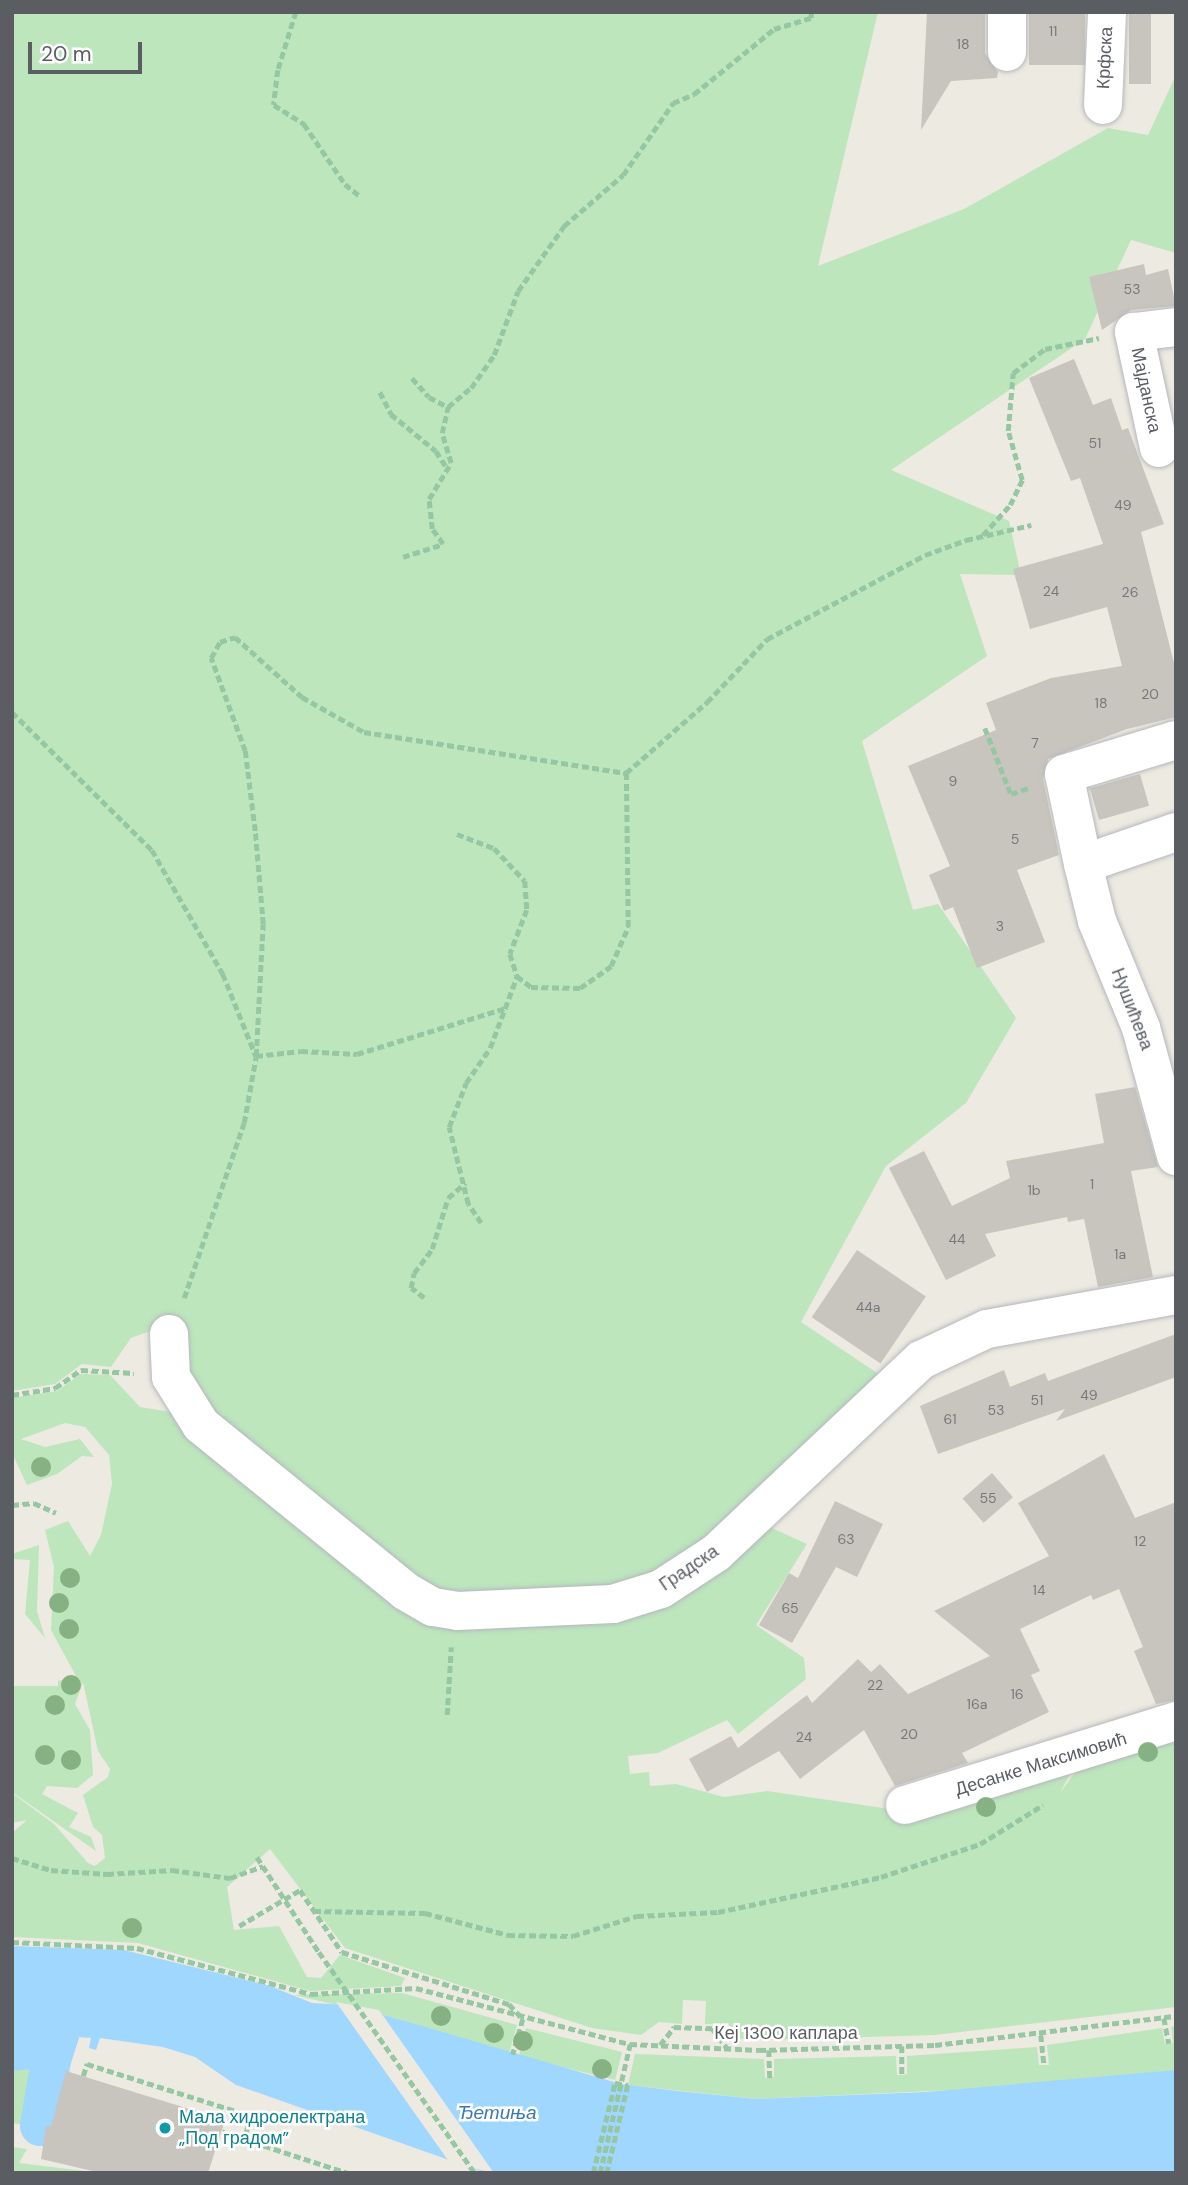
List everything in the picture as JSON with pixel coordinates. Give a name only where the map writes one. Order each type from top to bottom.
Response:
[{"type":"street","points":[[1006,12],[1007,52]]},
{"type":"street","name":"Крфска","points":[[1103,105],[1107,12]]},
{"type":"street","name":"Мајданска","points":[[1159,448],[1134,332],[1176,327]]},
{"type":"street","points":[[1064,774],[1176,740]]},
{"type":"street","name":"Нушићева","points":[[1064,774],[1097,921],[1142,1028],[1176,1156]]},
{"type":"street","points":[[1083,864],[1176,832]]},
{"type":"street","name":"Градска","points":[[169,1335],[171,1377],[190,1413],[248,1465],[405,1591],[433,1607],[457,1611],[613,1604],[662,1589],[716,1553],[921,1360],[987,1329],[1176,1296]]},
{"type":"street","name":"Десанке Максимовић","points":[[905,1805],[1176,1721]]},
{"type":"path","points":[[296,12],[278,70],[274,105],[304,124],[345,184],[360,196]]},
{"type":"path","points":[[403,556],[443,544],[432,529],[429,499],[451,463],[442,433],[448,407],[471,388],[494,355],[518,291],[564,226],[623,175],[658,118],[774,29],[811,18],[811,12]]},
{"type":"path","points":[[982,536],[1010,505],[1022,480],[1008,432],[1013,373],[1045,349],[1134,332]]},
{"type":"path","points":[[412,378],[429,397],[448,407]]},
{"type":"path","points":[[380,392],[391,414],[436,451],[447,468]]},
{"type":"path","points":[[457,834],[494,848],[525,881],[527,910],[510,954],[517,976],[531,987],[580,988],[611,966],[628,927],[626,773],[707,702],[767,639],[925,555],[982,536],[1031,525]]},
{"type":"path","points":[[169,1335],[208,1239],[244,1123],[256,1056],[263,924],[255,831],[245,751],[211,658],[220,642],[235,637],[302,697],[364,732],[626,773]]},
{"type":"path","points":[[12,712],[152,850],[223,974],[256,1056]]},
{"type":"path","points":[[985,728],[1011,794],[1064,774]]},
{"type":"path","points":[[481,1223],[468,1204],[465,1182],[449,1127],[506,1008],[517,976]]},
{"type":"path","points":[[256,1056],[301,1051],[357,1054],[506,1008]]},
{"type":"path","points":[[424,1298],[411,1288],[414,1273],[432,1249],[448,1198],[465,1182]]},
{"type":"path","points":[[12,1395],[55,1388],[88,1369],[171,1377]]},
{"type":"path","points":[[12,1505],[34,1503],[56,1513]]},
{"type":"path","points":[[447,1715],[457,1611]]},
{"type":"path","points":[[314,1911],[425,1913],[508,1935],[573,1936],[638,1916],[718,1912],[881,1877],[980,1844],[1049,1802]]},
{"type":"path","points":[[257,1857],[319,1952],[475,2173]]},
{"type":"path","points":[[12,1858],[51,1870],[107,1874],[172,1870],[230,1878],[263,1866]]},
{"type":"path","points":[[239,1926],[300,1890],[342,1952],[507,2003],[523,2020],[513,2055]]},
{"type":"path","name":"Кеј 1300 каплара","points":[[12,1942],[137,1948],[311,1994],[416,1988],[523,2020],[630,2044],[769,2050],[901,2046],[1041,2035],[1176,2017]]},
{"type":"path","points":[[1164,2018],[1169,2043]]},
{"type":"path","points":[[659,2045],[674,2026],[693,2026],[712,2028],[728,2049]]},
{"type":"path","points":[[1041,2035],[1044,2065]]},
{"type":"path","points":[[600,2173],[630,2044]]},
{"type":"path","points":[[901,2046],[902,2075]]},
{"type":"path","points":[[769,2050],[770,2078]]},
{"type":"path","points":[[83,2076],[87,2064],[252,2116],[244,2138]]},
{"type":"path","points":[[593,2173],[615,2082],[628,2085],[607,2173]]},
{"type":"path","points":[[222,2132],[348,2173]]},
{"type":"path","points":[[327,2173],[329,2166]]},
{"type":"green space","points":[[12,12],[878,12],[818,266],[964,209],[1108,128],[1148,135],[1176,75],[1176,253],[1131,240],[1085,339],[891,470],[1009,521],[1021,575],[960,574],[987,656],[862,741],[913,910],[938,904],[1016,1018],[966,1103],[886,1166],[801,1322],[880,1375],[799,1460],[651,1585],[439,1600],[201,1412],[177,1337],[180,1317],[165,1319],[156,1329],[131,1338],[111,1367],[82,1364],[55,1384],[12,1391]]},
{"type":"green space","points":[[81,1374],[110,1375],[140,1407],[171,1412],[397,1597],[585,1612],[763,1524],[807,1544],[756,1625],[804,1658],[806,1679],[738,1734],[727,1720],[658,1753],[628,1756],[630,1774],[649,1772],[650,1786],[676,1784],[724,1797],[767,1791],[897,1810],[1072,1770],[1060,1793],[1076,1771],[1176,1733],[1176,2007],[935,2035],[760,2040],[741,2039],[729,2025],[705,2024],[706,2001],[683,2000],[682,2024],[659,2022],[641,2035],[592,2028],[345,1948],[270,1849],[227,1887],[234,1930],[279,1926],[307,1977],[321,1978],[340,1955],[405,1978],[401,1986],[310,1991],[138,1943],[12,1937],[12,1833],[27,1820],[12,1823],[12,1793],[54,1824],[88,1863],[95,1866],[105,1858],[102,1835],[93,1827],[83,1795],[108,1777],[110,1769],[98,1751],[83,1682],[75,1704],[90,1730],[93,1775],[77,1788],[47,1786],[42,1794],[78,1813],[69,1827],[91,1837],[96,1851],[12,1792],[12,1686],[58,1686],[58,1681],[76,1676],[51,1630],[54,1567],[45,1530],[68,1521],[90,1556],[101,1535],[112,1484],[109,1455],[85,1427],[65,1423],[21,1439],[45,1447],[80,1439],[94,1457],[82,1456],[57,1474],[27,1485],[12,1453],[12,1398],[57,1391]]},
{"type":"green space","points":[[39,1545],[37,1611],[45,1638],[25,1614],[30,1560],[12,1559],[12,1554]]},
{"type":"green space","points":[[402,1993],[517,2025],[509,2054],[398,2019],[294,1995]]},
{"type":"green space","points":[[1176,2026],[1176,2070],[1018,2087],[756,2099],[628,2085],[635,2054],[764,2059],[765,2078],[774,2077],[774,2059],[896,2056],[897,2075],[902,2075],[907,2074],[907,2056],[1037,2047],[1039,2065],[1049,2065],[1047,2045],[1162,2028],[1165,2044],[1173,2043],[1171,2027]]},
{"type":"green space","points":[[526,2028],[622,2052],[615,2080],[519,2056]]},
{"type":"green space","points":[[37,2066],[32,2126],[12,2123],[12,2071]]},
{"type":"green space","points":[[12,2147],[27,2149],[19,2163],[101,2173],[12,2173]]},
{"type":"water","name":"Ђетиња","points":[[12,1946],[124,1950],[270,1986],[312,2003],[347,2005],[621,2084],[678,2091],[756,2099],[926,2092],[1176,2070],[1176,2173],[486,2173],[236,2085],[195,2057],[163,2047],[100,2038],[96,2050],[89,2048],[91,2038],[66,2036],[52,2043],[31,2069],[12,2071]]},
{"type":"pier","points":[[336,2002],[379,2010],[494,2173],[450,2163]]},
{"type":"building","points":[[927,12],[985,12],[985,53],[998,72],[997,78],[951,81],[921,130]]},
{"type":"building","points":[[1029,12],[1085,12],[1085,65],[1029,65]]},
{"type":"building","points":[[1129,12],[1151,12],[1151,84],[1129,84]]},
{"type":"building","points":[[1144,264],[1146,275],[1168,269],[1176,306],[1131,310],[1102,330],[1089,277]]},
{"type":"building","points":[[1074,359],[1093,405],[1111,398],[1122,430],[1128,428],[1164,524],[1141,532],[1176,671],[1176,717],[1127,729],[1048,759],[1043,779],[1059,855],[1017,870],[1045,942],[977,968],[953,907],[944,911],[929,875],[950,866],[908,766],[996,730],[986,703],[1051,678],[1122,666],[1107,607],[1030,629],[1013,569],[1103,544],[1080,478],[1071,481],[1029,378]]},
{"type":"building","points":[[1140,774],[1149,806],[1099,820],[1090,788]]},
{"type":"building","points":[[1135,1087],[1158,1167],[1131,1171],[1153,1277],[1098,1287],[1084,1219],[1068,1222],[1067,1217],[985,1234],[996,1256],[946,1280],[889,1168],[924,1151],[952,1206],[1010,1178],[1006,1161],[1104,1143],[1095,1094]]},
{"type":"building","points":[[857,1250],[926,1296],[881,1364],[812,1317]]},
{"type":"building","points":[[1176,1334],[1176,1377],[1056,1421],[1065,1409],[938,1454],[920,1406],[1004,1370],[1010,1387],[1045,1373],[1048,1381]]},
{"type":"building","points":[[1104,1454],[1135,1518],[1176,1502],[1176,1700],[1156,1704],[1134,1651],[1143,1647],[1119,1589],[1093,1600],[1091,1595],[1020,1629],[1040,1671],[1031,1675],[1049,1712],[962,1753],[968,1763],[895,1786],[864,1730],[800,1779],[779,1751],[707,1792],[689,1759],[731,1736],[738,1748],[807,1695],[812,1703],[858,1659],[871,1672],[880,1664],[908,1694],[990,1656],[934,1611],[1049,1556],[1018,1503]]},
{"type":"building","points":[[992,1473],[1013,1497],[984,1523],[963,1499]]},
{"type":"building","points":[[835,1501],[883,1524],[857,1577],[836,1567],[792,1643],[759,1625],[789,1573],[798,1578]]},
{"type":"building","points":[[66,2071],[225,2120],[208,2173],[101,2173],[41,2159],[46,2126],[51,2126]]},
{"type":"waterway","points":[[40,2126],[51,2060],[71,1997]]},
{"type":"place","name":"Мала хидроелектрана „Под градом”","points":[[165,2128]]}]
